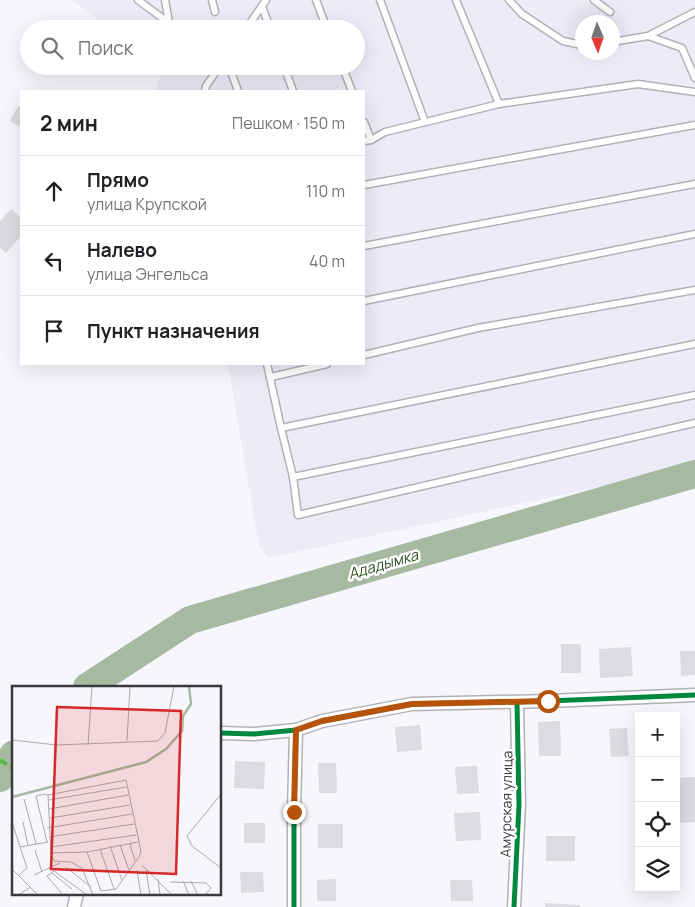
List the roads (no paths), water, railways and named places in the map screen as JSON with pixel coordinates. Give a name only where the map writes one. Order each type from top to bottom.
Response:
[{"type":"street","points":[[221,734],[254,734],[296,730],[322,721],[412,704],[695,695]]},
{"type":"street","name":"Амурская улица","points":[[514,907],[519,804],[517,702]]},
{"type":"street","points":[[294,907],[296,730]]},
{"type":"street","points":[[74,907],[77,894]]},
{"type":"lane","points":[[138,0],[165,20]]},
{"type":"lane","points":[[165,0],[168,20]]},
{"type":"lane","points":[[212,0],[215,12]]},
{"type":"lane","points":[[252,20],[266,0]]},
{"type":"lane","points":[[316,0],[324,20]]},
{"type":"lane","points":[[380,0],[426,122]]},
{"type":"lane","points":[[456,0],[499,104]]},
{"type":"lane","points":[[510,0],[522,14],[563,41],[575,44]]},
{"type":"lane","points":[[594,0],[610,12]]},
{"type":"lane","points":[[262,6],[267,20]]},
{"type":"lane","points":[[620,41],[648,36],[695,12]]},
{"type":"lane","points":[[648,36],[682,48],[695,78]]},
{"type":"lane","points":[[205,90],[214,75]]},
{"type":"lane","points":[[232,75],[238,90]]},
{"type":"lane","points":[[287,75],[293,90]]},
{"type":"lane","points":[[346,75],[352,90]]},
{"type":"lane","points":[[365,128],[367,141],[385,132],[499,104],[638,84],[695,92]]},
{"type":"lane","points":[[365,185],[695,125]]},
{"type":"lane","points":[[365,246],[695,184]]},
{"type":"lane","points":[[365,301],[695,234]]},
{"type":"lane","points":[[365,355],[478,328],[695,290]]},
{"type":"lane","points":[[280,428],[695,344]]},
{"type":"lane","points":[[267,365],[280,428],[293,477],[298,516],[695,423]]},
{"type":"lane","points":[[270,377],[323,365]]},
{"type":"lane","points":[[293,477],[695,395]]},
{"type":"waterway","name":"Ададымка","points":[[89,686],[190,620],[695,474]]},
{"type":"waterway","name":"Ададымка","points":[[0,778],[12,757]]}]
